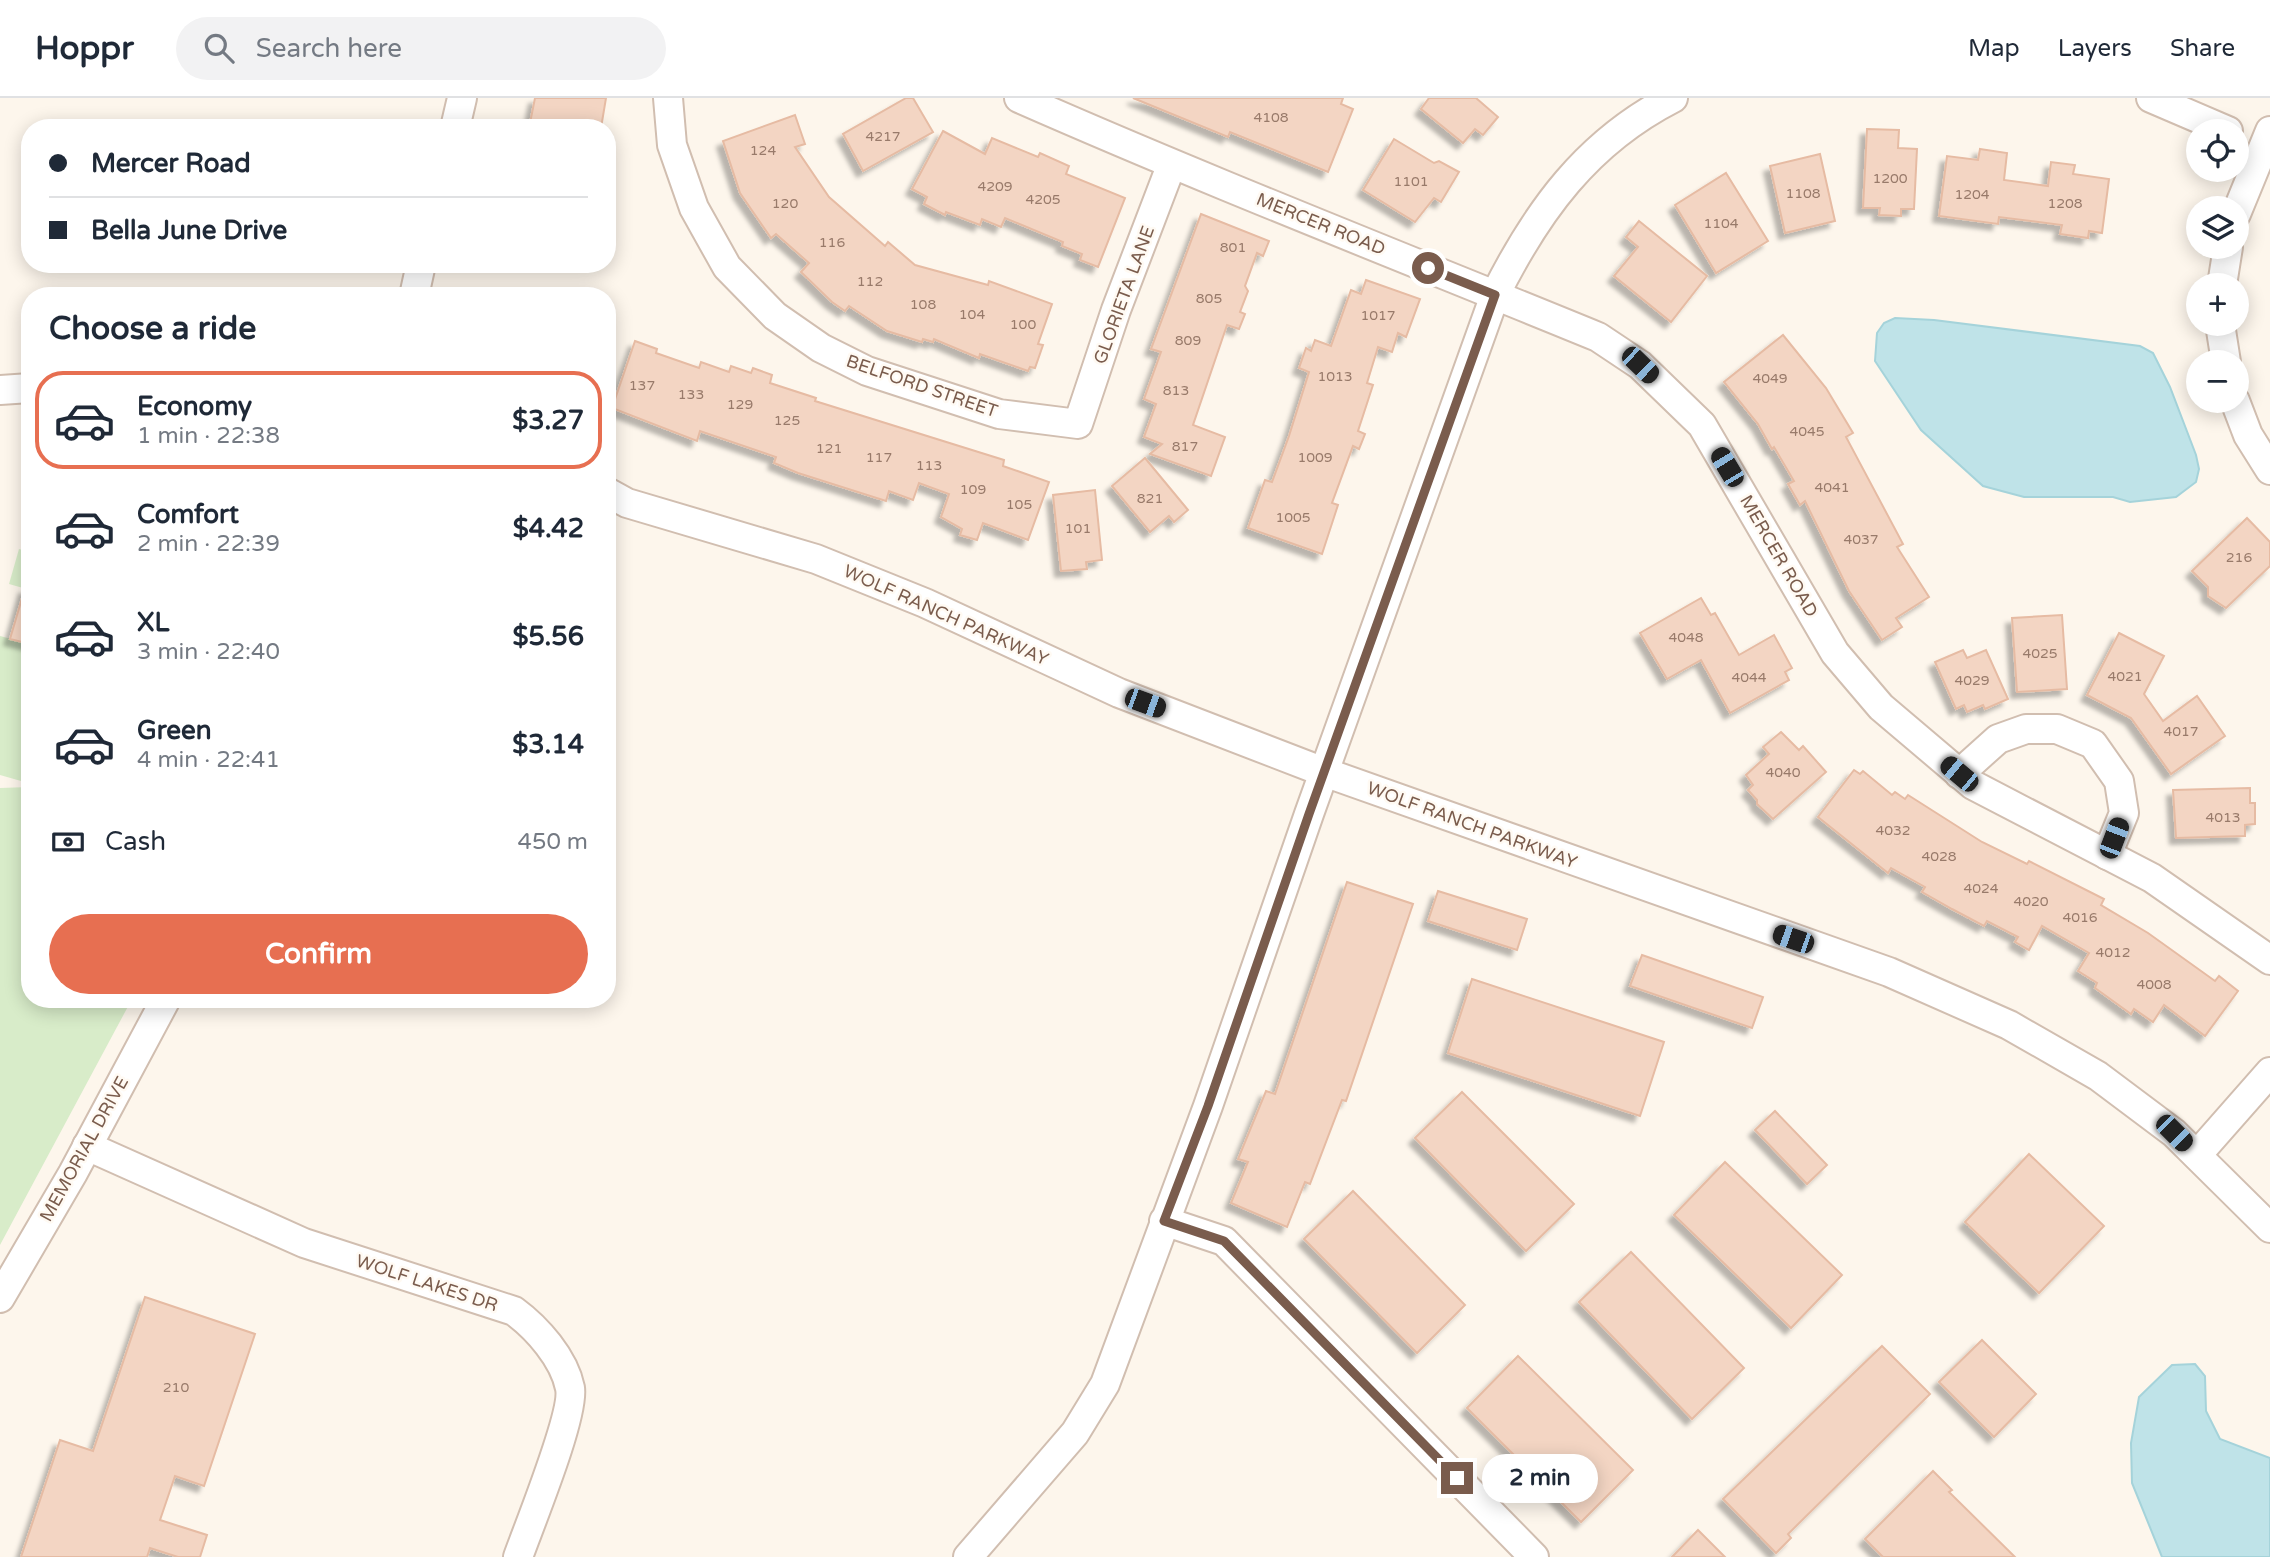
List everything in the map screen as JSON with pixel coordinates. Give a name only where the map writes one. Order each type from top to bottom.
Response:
[{"type":"street","points":[[457,119],[462,98]]},
{"type":"street","name":"BELFORD STREET","points":[[668,98],[673,145],[694,208],[727,267],[775,316],[821,348],[867,371],[999,414],[1078,424]]},
{"type":"street","name":"MERCER ROAD","points":[[1019,98],[1171,166],[1305,216],[1598,337],[1640,365],[1702,425],[1835,653],[1881,707],[1973,785],[2152,878],[2270,960]]},
{"type":"street","points":[[968,1557],[1076,1433],[1105,1384],[1208,1106],[1495,295],[1519,246],[1542,211],[1583,163],[1643,113],[1672,98]]},
{"type":"street","points":[[2151,98],[2200,119]]},
{"type":"street","points":[[2244,196],[2268,142],[2249,138]]},
{"type":"street","name":"GLORIETA LANE","points":[[1078,424],[1116,310],[1171,166]]},
{"type":"street","points":[[2240,413],[2248,435],[2270,470]]},
{"type":"street","name":"WOLF RANCH PARKWAY","points":[[616,501],[816,559],[925,603],[1119,693],[1324,772],[1889,972],[2009,1025],[2098,1076],[2174,1133],[2270,1228]]},
{"type":"street","points":[[1959,774],[1997,739],[2026,729],[2057,729],[2093,744],[2119,781],[2124,813],[2108,855]]},
{"type":"street","name":"MEMORIAL DRIVE","points":[[0,1298],[87,1146],[161,1008]]},
{"type":"street","points":[[2197,1155],[2270,1072]]},
{"type":"street","name":"WOLF LAKES DR","points":[[87,1146],[304,1243],[514,1311],[535,1326],[570,1388],[566,1418],[517,1557]]},
{"type":"street","points":[[1164,1221],[1224,1241],[1534,1557]]},
{"type":"green space","points":[[19,549],[21,550],[21,587],[9,584]]},
{"type":"green space","points":[[0,636],[21,642],[21,781],[0,775]]},
{"type":"green space","points":[[21,787],[21,1008],[127,1008],[0,1245],[0,788]]},
{"type":"water","points":[[1895,318],[1934,320],[2140,346],[2153,353],[2170,387],[2196,455],[2199,469],[2196,482],[2176,497],[2130,502],[2113,497],[2024,497],[1983,486],[1921,430],[1875,361],[1877,333],[1884,323]]},
{"type":"water","points":[[2195,1364],[2205,1376],[2206,1411],[2220,1439],[2270,1458],[2270,1557],[2162,1557],[2132,1483],[2131,1443],[2139,1397],[2172,1365]]},
{"type":"building","points":[[535,98],[606,98],[602,119],[531,119]]},
{"type":"building","points":[[906,98],[913,98],[933,132],[863,171],[843,134]]},
{"type":"building","points":[[1133,98],[1343,98],[1341,104],[1353,109],[1328,172],[1230,132],[1228,137]]},
{"type":"building","points":[[1429,98],[1476,98],[1498,117],[1483,135],[1475,129],[1463,143],[1421,109]]},
{"type":"building","points":[[795,115],[805,144],[795,147],[829,197],[885,246],[888,242],[915,265],[988,285],[989,281],[1052,304],[1038,344],[1043,345],[1035,368],[1030,367],[1028,371],[980,354],[979,358],[934,339],[933,342],[923,339],[922,342],[887,331],[849,306],[845,311],[801,272],[809,263],[776,234],[771,238],[740,193],[723,141]]},
{"type":"building","points":[[1867,129],[1899,130],[1898,148],[1917,149],[1914,209],[1901,209],[1901,216],[1879,215],[1880,208],[1863,208]]},
{"type":"building","points":[[943,131],[985,154],[992,138],[1038,157],[1040,153],[1069,166],[1066,174],[1125,198],[1098,267],[1080,260],[1082,254],[1062,246],[1063,242],[1005,218],[1001,227],[982,219],[980,225],[946,212],[945,215],[924,204],[927,197],[912,189]]},
{"type":"building","points":[[1394,139],[1434,163],[1439,161],[1459,172],[1441,202],[1434,198],[1415,222],[1363,190]]},
{"type":"building","points":[[1980,149],[2007,153],[2004,180],[2048,186],[2051,162],[2075,165],[2073,174],[2109,179],[2102,233],[2089,231],[2088,238],[2060,234],[2062,225],[1999,217],[1998,224],[1939,216],[1947,156],[1978,160]]},
{"type":"building","points":[[1820,154],[1835,221],[1785,233],[1770,166]]},
{"type":"building","points":[[1726,173],[1768,241],[1716,273],[1675,205]]},
{"type":"building","points":[[1201,214],[1269,241],[1263,256],[1257,253],[1245,286],[1248,291],[1240,312],[1245,314],[1239,329],[1227,325],[1193,425],[1225,437],[1211,476],[1150,454],[1162,444],[1144,437],[1156,404],[1144,399],[1161,352],[1151,349]]},
{"type":"building","points":[[1639,221],[1707,276],[1671,322],[1614,276],[1638,247],[1626,237]]},
{"type":"building","points":[[1366,280],[1420,299],[1406,337],[1398,333],[1392,352],[1378,347],[1367,383],[1373,385],[1358,431],[1365,434],[1359,449],[1353,446],[1332,503],[1338,505],[1322,554],[1248,528],[1265,480],[1272,482],[1289,436],[1309,372],[1299,368],[1306,348],[1311,351],[1315,340],[1331,346],[1351,290],[1361,294]]},
{"type":"building","points":[[1783,335],[1826,388],[1853,433],[1846,437],[1903,544],[1897,547],[1929,597],[1896,618],[1902,627],[1882,640],[1849,591],[1805,501],[1800,505],[1788,484],[1794,481],[1774,447],[1772,449],[1758,424],[1724,382]]},
{"type":"building","points":[[635,341],[657,349],[656,353],[699,368],[701,362],[729,372],[731,366],[751,373],[753,368],[772,375],[770,383],[816,398],[815,401],[1004,460],[1003,466],[1049,482],[1028,540],[983,523],[977,540],[960,535],[962,529],[941,517],[949,494],[919,483],[913,500],[889,491],[886,501],[798,473],[774,463],[776,457],[700,431],[697,441],[616,410],[616,396]]},
{"type":"building","points":[[1145,458],[1188,510],[1174,522],[1169,516],[1150,532],[1112,486]]},
{"type":"building","points":[[1095,490],[1102,560],[1086,562],[1087,569],[1061,571],[1053,495]]},
{"type":"building","points":[[2247,518],[2270,542],[2270,566],[2226,608],[2208,596],[2208,587],[2192,571]]},
{"type":"building","points":[[1701,598],[1711,615],[1715,613],[1739,655],[1774,635],[1792,668],[1785,672],[1789,680],[1730,713],[1701,660],[1667,679],[1640,633]]},
{"type":"building","points":[[21,602],[21,642],[10,639]]},
{"type":"building","points":[[2062,615],[2067,689],[2017,692],[2012,618]]},
{"type":"building","points":[[2119,633],[2164,656],[2144,694],[2163,721],[2197,696],[2225,736],[2171,774],[2131,718],[2087,695]]},
{"type":"building","points":[[1963,650],[1967,658],[1986,650],[2008,699],[1985,709],[1983,705],[1967,712],[1964,705],[1956,709],[1935,662]]},
{"type":"building","points":[[1781,732],[1799,750],[1803,746],[1826,772],[1773,819],[1757,804],[1757,800],[1748,790],[1753,785],[1746,775],[1769,754],[1763,747]]},
{"type":"building","points":[[1854,770],[1860,774],[1863,771],[1892,795],[1895,792],[1905,799],[1908,795],[1982,842],[2027,864],[2029,861],[2104,899],[2101,905],[2148,933],[2215,981],[2219,976],[2238,991],[2205,1036],[2164,1005],[2153,1022],[2134,1009],[2131,1014],[2095,988],[2097,983],[2078,971],[2089,953],[2042,926],[2029,950],[2015,942],[2018,937],[1987,921],[1984,926],[1952,909],[1922,892],[1925,887],[1891,868],[1888,873],[1818,817]]},
{"type":"building","points":[[2250,788],[2250,803],[2255,803],[2255,824],[2245,825],[2245,836],[2176,838],[2173,790]]},
{"type":"building","points":[[1347,882],[1413,904],[1346,1101],[1342,1100],[1310,1184],[1305,1182],[1287,1227],[1231,1203],[1248,1162],[1238,1159],[1266,1091],[1275,1094]]},
{"type":"building","points":[[1438,891],[1527,919],[1517,950],[1428,921]]},
{"type":"building","points":[[1642,955],[1763,997],[1752,1028],[1630,986]]},
{"type":"building","points":[[1472,979],[1664,1042],[1640,1116],[1448,1053]]},
{"type":"building","points":[[1462,1092],[1574,1204],[1526,1251],[1415,1138]]},
{"type":"building","points":[[1775,1111],[1827,1165],[1807,1184],[1755,1130]]},
{"type":"building","points":[[2029,1154],[2104,1226],[2039,1293],[1965,1222]]},
{"type":"building","points":[[1725,1162],[1842,1275],[1791,1328],[1674,1215]]},
{"type":"building","points":[[1353,1191],[1465,1305],[1417,1353],[1304,1239]]},
{"type":"building","points":[[1631,1252],[1744,1368],[1692,1419],[1579,1302]]},
{"type":"building","points":[[145,1297],[255,1334],[204,1486],[175,1476],[160,1520],[207,1535],[200,1557],[178,1557],[150,1548],[147,1557],[21,1557],[60,1440],[93,1451]]},
{"type":"building","points":[[1982,1340],[2036,1394],[1994,1437],[1939,1382]]},
{"type":"building","points":[[1882,1346],[1930,1394],[1788,1534],[1791,1538],[1776,1553],[1723,1499]]},
{"type":"building","points":[[1518,1356],[1633,1470],[1581,1522],[1467,1408]]},
{"type":"building","points":[[1933,1471],[1952,1490],[1949,1492],[2015,1557],[1883,1557],[1865,1539]]},
{"type":"building","points":[[1698,1530],[1725,1557],[1672,1557]]},
{"type":"route","points":[[1428,268],[1495,295],[1426,494],[1342,720],[1208,1106],[1164,1221],[1224,1241],[1457,1478]]}]
